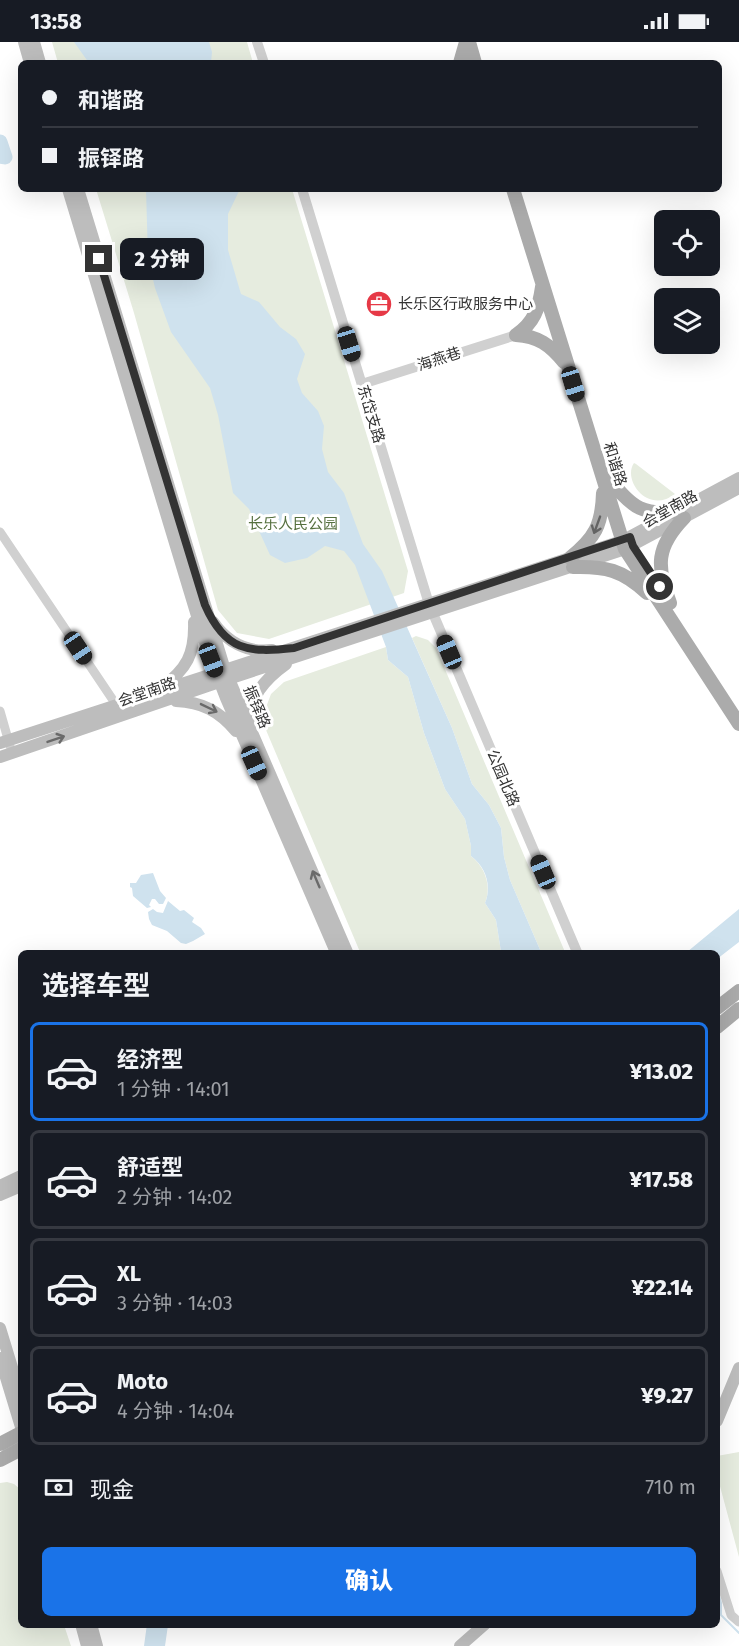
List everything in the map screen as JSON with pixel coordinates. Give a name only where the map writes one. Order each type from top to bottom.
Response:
[{"type":"main road","points":[[24,42],[29,60]]},
{"type":"main road","points":[[34,42],[39,60]]},
{"type":"main road","points":[[461,60],[467,42]]},
{"type":"main road","points":[[467,42],[474,60]]},
{"type":"main road","points":[[478,42],[483,60]]},
{"type":"main road","name":"振铎路","points":[[69,192],[222,676],[335,950]]},
{"type":"main road","name":"振铎路","points":[[79,192],[199,604]]},
{"type":"main road","name":"和谐路","points":[[514,192],[567,365],[628,544],[739,724]]},
{"type":"main road","name":"和谐路","points":[[524,192],[607,481]]},
{"type":"main road","points":[[516,335],[525,329],[534,318],[543,285]]},
{"type":"main road","points":[[516,335],[533,337],[545,342],[567,365]]},
{"type":"main road","name":"会堂南路","points":[[681,515],[739,478]]},
{"type":"main road","points":[[607,481],[636,507],[651,512],[681,515],[661,554],[661,576],[667,607]]},
{"type":"main road","points":[[572,562],[591,540],[598,526],[607,481]]},
{"type":"main road","name":"会堂南路","points":[[6,755],[157,698],[628,544],[681,515],[739,488]]},
{"type":"main road","points":[[572,562],[601,567],[626,575],[667,607]]},
{"type":"main road","points":[[199,604],[219,630],[236,644],[259,651],[296,652]]},
{"type":"main road","points":[[157,698],[182,671],[190,656],[199,604]]},
{"type":"main road","name":"和谐路","points":[[667,607],[739,707]]},
{"type":"main road","points":[[249,741],[256,694],[296,652]]},
{"type":"main road","points":[[157,698],[194,702],[211,708],[249,741]]},
{"type":"main road","name":"会堂南路","points":[[4,742],[120,711]]},
{"type":"main road","name":"振铎路","points":[[249,741],[346,950]]},
{"type":"main road","points":[[720,1006],[739,991]]},
{"type":"main road","points":[[720,1025],[739,1009]]},
{"type":"main road","points":[[0,1186],[18,1177]]},
{"type":"main road","points":[[0,1195],[18,1187]]},
{"type":"main road","points":[[0,1328],[3,1353],[18,1401]]},
{"type":"main road","points":[[720,1413],[739,1368]]},
{"type":"main road","points":[[0,1444],[18,1435]]},
{"type":"main road","points":[[0,1460],[18,1451]]},
{"type":"main road","points":[[82,1628],[87,1646]]},
{"type":"main road","points":[[92,1628],[97,1646]]},
{"type":"main road","points":[[460,1646],[480,1628]]},
{"type":"street","points":[[257,42],[263,60]]},
{"type":"street","name":"东岱支路","points":[[303,192],[431,608]]},
{"type":"street","name":"海燕巷","points":[[362,384],[516,335]]},
{"type":"street","points":[[0,532],[120,711]]},
{"type":"street","name":"公园北路","points":[[431,608],[576,950]]},
{"type":"street","points":[[0,711],[6,755]]},
{"type":"street","points":[[720,1580],[731,1615],[739,1622]]},
{"type":"green space","points":[[52,42],[247,42],[252,60],[57,60]]},
{"type":"green space","name":"长乐人民公园","points":[[97,192],[293,192],[408,571],[404,593],[269,639],[237,633],[218,610],[134,313]]},
{"type":"green space","points":[[634,463],[675,494],[656,500],[640,493],[632,478],[631,470]]},
{"type":"green space","points":[[416,636],[428,640],[436,648],[564,950],[540,950],[510,880],[504,857],[501,828],[489,805],[472,784],[452,728],[412,638]]},
{"type":"green space","points":[[386,647],[388,660],[408,677],[424,733],[445,789],[465,819],[471,856],[486,877],[488,890],[485,903],[496,920],[501,950],[359,950],[266,730],[265,710],[271,694],[284,682]]},
{"type":"green space","points":[[739,1452],[739,1557],[720,1486],[720,1455]]},
{"type":"green space","points":[[7,1482],[18,1487],[18,1628],[65,1628],[71,1646],[0,1646],[0,1483]]},
{"type":"water","points":[[74,42],[209,42],[212,52],[211,60],[87,60]]},
{"type":"water","points":[[146,192],[239,192],[228,214],[228,250],[241,294],[259,302],[280,327],[296,339],[305,354],[297,379],[302,393],[318,411],[324,426],[322,449],[328,472],[344,493],[363,544],[382,571],[452,728],[472,784],[489,805],[501,828],[504,857],[510,880],[540,950],[501,950],[496,920],[485,903],[488,884],[481,866],[471,856],[465,819],[445,789],[424,733],[408,677],[388,660],[386,647],[355,565],[344,551],[325,546],[307,558],[285,563],[270,555],[249,509],[233,493],[218,415],[210,388],[171,332],[155,288],[148,258]]},
{"type":"water","points":[[153,873],[160,891],[166,898],[163,904],[152,899],[149,905],[151,907],[147,908],[133,896],[130,883],[136,883],[141,875]]},
{"type":"water","points":[[168,901],[180,911],[184,910],[194,918],[192,922],[205,934],[186,944],[181,943],[167,931],[152,925],[148,912],[153,909],[163,913]]},
{"type":"water","points":[[739,909],[739,942],[720,957],[720,950],[689,950]]},
{"type":"water","points":[[146,1628],[168,1628],[165,1646],[144,1646]]},
{"type":"waterway","points":[[0,142],[5,157],[0,156]]},
{"type":"waterway","points":[[720,1599],[721,1615],[739,1633]]},
{"type":"place","name":"长乐区行政服务中心","points":[[379,304]]},
{"type":"route","points":[[99,259],[205,605],[212,622],[236,644],[249,650],[259,651],[294,648],[630,537],[633,546],[660,587]]}]
